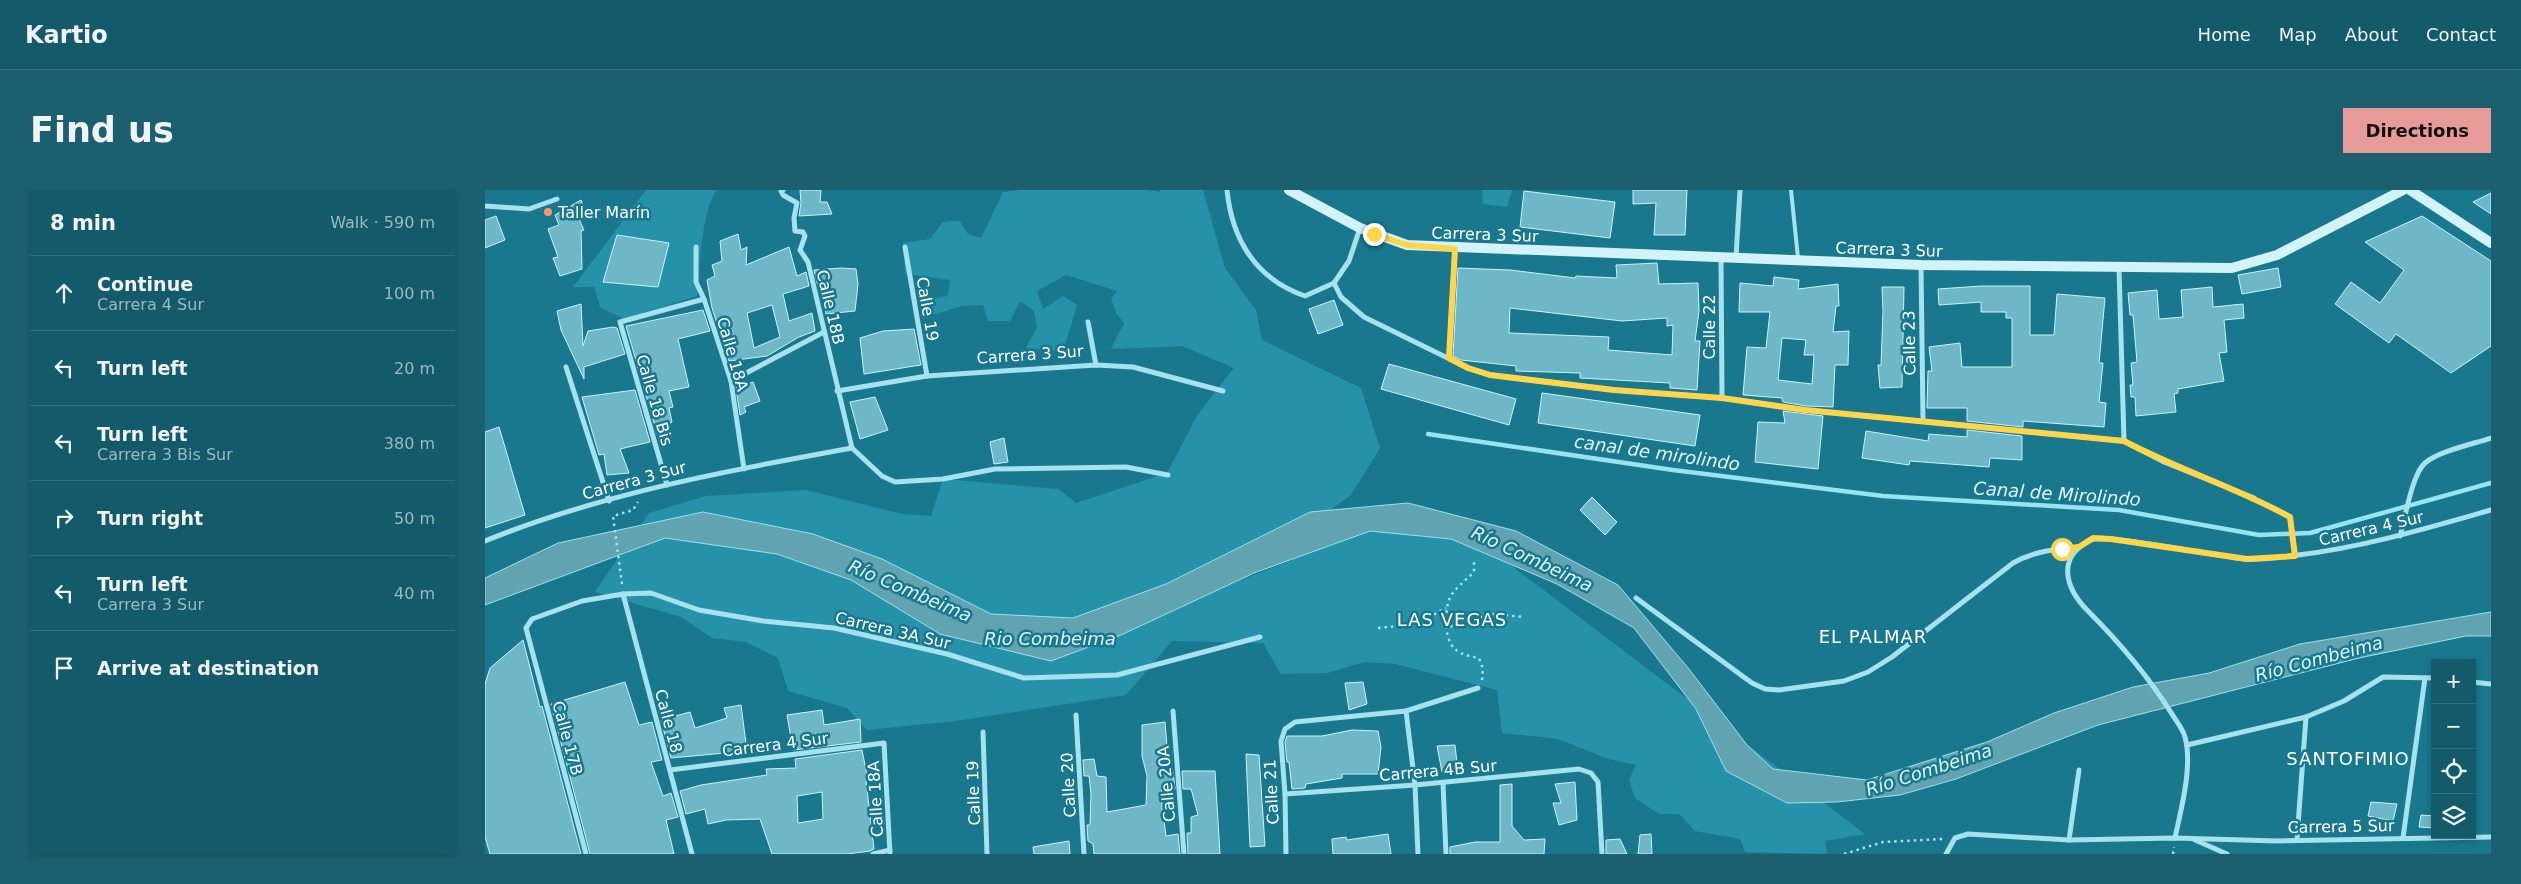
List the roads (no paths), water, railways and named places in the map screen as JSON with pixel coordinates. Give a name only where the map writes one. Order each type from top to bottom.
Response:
[{"type":"street","name":"Calle 18B","points":[[783,190],[781,191],[783,195],[797,203],[794,218],[795,231],[803,232],[805,236],[799,250],[808,262],[852,448]]},
{"type":"street","points":[[1227,190],[1229,215],[1242,244],[1264,274],[1284,289],[1305,296],[1334,283],[1349,261],[1360,228]]},
{"type":"street","name":"Carrera 3 Sur","points":[[1289,190],[1360,228],[1407,245],[1455,249],[1721,256],[1921,265],[2119,268],[2232,268],[2277,255],[2403,190]]},
{"type":"street","points":[[1736,257],[1740,190]]},
{"type":"street","points":[[2411,190],[2491,244]]},
{"type":"street","points":[[485,206],[529,209],[557,199]]},
{"type":"street","name":"Calle 18A","points":[[696,247],[696,282],[704,300],[731,381],[744,469]]},
{"type":"street","name":"Calle 19","points":[[905,247],[927,376]]},
{"type":"street","points":[[1449,358],[1455,249]]},
{"type":"street","name":"Calle 22","points":[[1721,256],[1722,398]]},
{"type":"street","name":"Calle 23","points":[[1921,265],[1923,420]]},
{"type":"street","points":[[2119,268],[2124,441]]},
{"type":"street","points":[[1334,283],[1341,297],[1364,318],[1468,368],[1490,375],[1614,390],[1722,398],[1805,410],[2124,441],[2173,466],[2254,498]]},
{"type":"street","name":"Calle 18 Bis","points":[[667,485],[620,322],[704,300]]},
{"type":"street","points":[[1088,322],[1096,365]]},
{"type":"street","points":[[731,381],[824,332]]},
{"type":"street","name":"Carrera 3 Sur","points":[[837,391],[927,376],[1096,365],[1133,367],[1223,391]]},
{"type":"street","points":[[566,367],[609,501]]},
{"type":"street","points":[[2400,536],[2415,482],[2423,464],[2433,458],[2491,438]]},
{"type":"street","points":[[852,448],[882,476],[895,482],[943,479],[995,470],[1126,466],[1168,475]]},
{"type":"street","name":"Carrera 3 Sur","points":[[485,541],[515,529],[642,491],[852,448]]},
{"type":"street","name":"Carrera 4 Sur","points":[[1636,598],[1751,683],[1765,690],[1779,690],[1844,681],[1868,672],[1892,657],[2013,563],[2043,551],[2079,547],[2093,538],[2247,559],[2295,556],[2331,551],[2400,536],[2491,510]]},
{"type":"street","points":[[2079,547],[2069,560],[2066,576],[2073,592],[2155,687],[2185,735],[2187,745],[2186,776],[2175,838]]},
{"type":"street","name":"Carrera 3A Sur","points":[[526,628],[532,620],[582,601],[623,594],[651,593],[699,610],[763,621],[834,628],[947,654],[1024,678],[1117,675],[1260,637]]},
{"type":"street","name":"Calle 18","points":[[623,594],[692,854]]},
{"type":"street","name":"Calle 17B","points":[[526,628],[586,854]]},
{"type":"street","points":[[2187,745],[2306,717],[2344,701],[2383,677],[2431,678]]},
{"type":"street","points":[[2403,838],[2425,678]]},
{"type":"street","points":[[2476,682],[2491,684]]},
{"type":"street","points":[[1418,854],[1415,785],[1406,712],[1479,688]]},
{"type":"street","name":"Calle 20A","points":[[1173,711],[1184,854]]},
{"type":"street","name":"Calle 21","points":[[1286,854],[1285,794],[1281,741],[1285,729],[1295,722],[1406,712]]},
{"type":"street","name":"Calle 20","points":[[1076,715],[1084,854]]},
{"type":"street","points":[[2297,839],[2306,717]]},
{"type":"street","name":"Calle 19","points":[[983,732],[987,854]]},
{"type":"street","name":"Calle 18A","points":[[884,742],[890,852]]},
{"type":"street","name":"Carrera 4 Sur","points":[[670,770],[884,742]]},
{"type":"street","name":"Carrera 4B Sur","points":[[1285,794],[1415,785],[1579,769],[1591,773],[1598,782],[1602,854]]},
{"type":"street","points":[[2069,840],[2079,770]]},
{"type":"street","points":[[1443,782],[1446,854]]},
{"type":"street","name":"Carrera 5 Sur","points":[[1946,854],[1948,847],[1955,838],[1968,834],[2069,840],[2491,837]]},
{"type":"street","name":"Carrera 5 Sur","points":[[2192,839],[2227,854]]},
{"type":"street","points":[[873,854],[890,852]]},
{"type":"lane","points":[[1791,190],[1799,260]]},
{"type":"water","name":"Rio Combeima","points":[[1408,503],[1516,531],[1618,585],[1689,669],[1747,745],[1773,769],[1867,780],[1987,742],[2054,713],[2133,687],[2209,673],[2300,644],[2491,612],[2491,636],[2466,636],[2359,658],[2098,725],[1956,779],[1900,795],[1837,802],[1787,803],[1726,771],[1696,709],[1634,628],[1557,584],[1451,539],[1370,531],[1254,573],[1121,635],[1051,661],[940,634],[851,580],[777,554],[665,538],[485,605],[485,578],[558,543],[703,512],[813,534],[882,559],[991,614],[1073,618],[1166,584],[1310,512]]},
{"type":"waterway","name":"Canal de Mirolindo","points":[[1428,434],[1673,470],[1883,496],[2119,510],[2259,535],[2310,533],[2491,483]]},
{"type":"place","name":"Taller Marín","points":[[548,212]]},
{"type":"district","name":"LAS VEGAS","points":[[1452,620]]},
{"type":"district","name":"EL PALMAR","points":[[1873,637]]},
{"type":"district","name":"SANTOFIMIO","points":[[2348,759]]},
{"type":"water label","name":"canal de mirolindo","points":[[1657,453]]},
{"type":"water label","name":"Río Combeima","points":[[1532,559]]},
{"type":"water label","name":"Río Combeima","points":[[910,591]]},
{"type":"water label","name":"Río Combeima","points":[[2319,659]]},
{"type":"water label","name":"Río Combeima","points":[[1929,770]]}]
